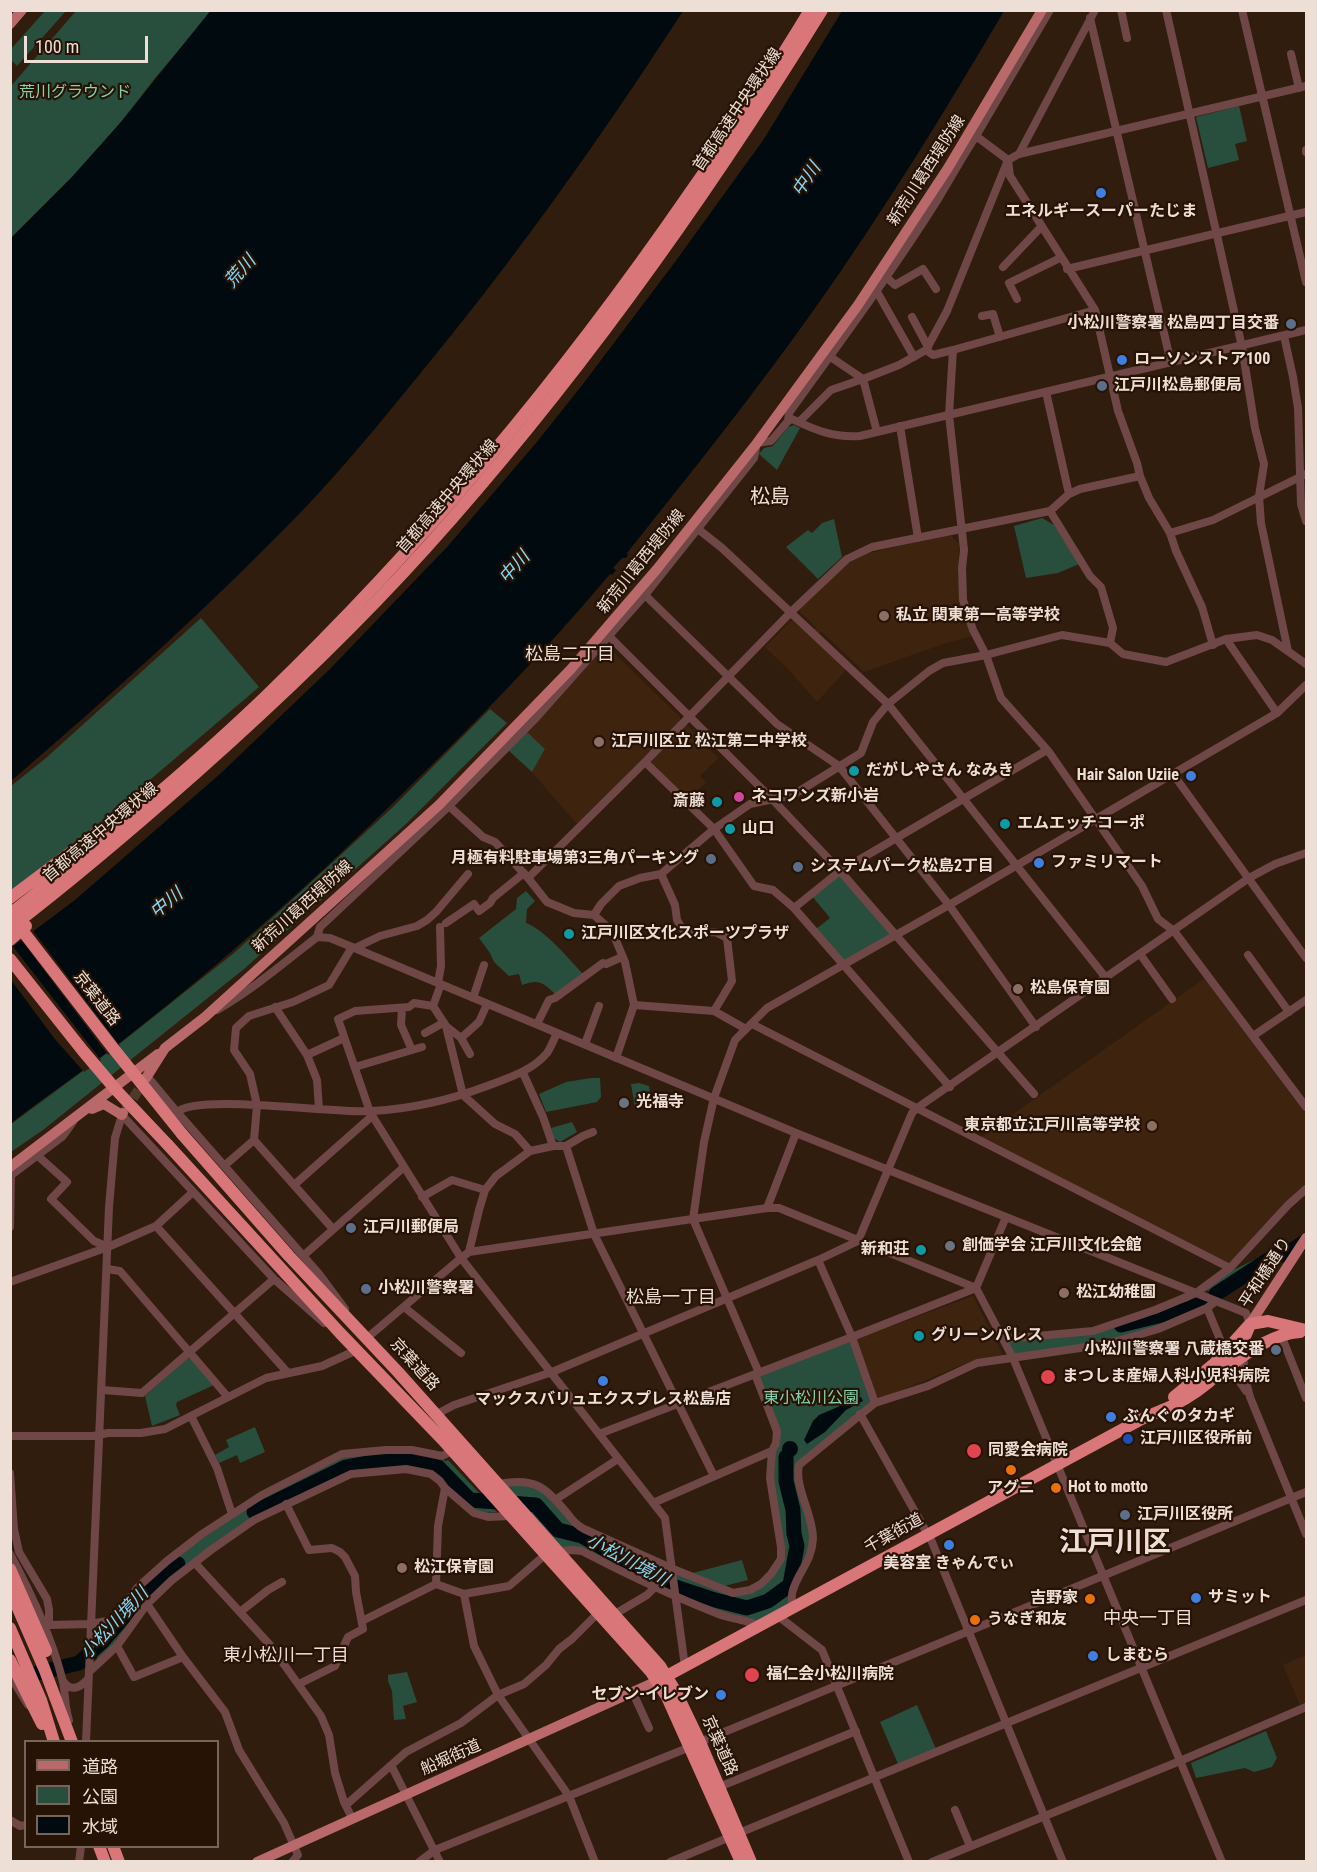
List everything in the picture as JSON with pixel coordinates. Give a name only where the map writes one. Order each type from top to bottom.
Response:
[{"type":"highway","name":"首都高速中央環状線","points":[[12,921],[266,696],[430,528],[520,422],[647,256],[740,120],[810,10]]},
{"type":"highway","name":"首都高速中央環状線","points":[[12,921],[64,886],[275,702],[390,586],[487,478],[562,387],[651,268],[748,127],[822,10]]},
{"type":"highway","points":[[10,898],[111,822],[148,801]]},
{"type":"highway","points":[[10,940],[45,908],[64,886]]},
{"type":"highway","name":"京葉道路","points":[[12,921],[182,1134],[289,1256],[437,1414],[615,1614],[662,1679],[719,1787],[735,1835],[741,1862]]},
{"type":"highway","name":"京葉道路","points":[[10,959],[117,1091],[340,1333],[452,1450],[651,1672],[662,1679]]},
{"type":"highway","points":[[1250,1324],[1268,1321],[1306,1330]]},
{"type":"highway","name":"千葉街道","points":[[662,1679],[1146,1416],[1182,1400],[1217,1375],[1245,1339],[1250,1324]]},
{"type":"highway","name":"千葉街道","points":[[1146,1416],[1200,1377],[1250,1324]]},
{"type":"highway","points":[[1217,1375],[1243,1356],[1281,1335],[1306,1330]]},
{"type":"highway","points":[[10,1569],[59,1678],[66,1711]]},
{"type":"highway","points":[[10,1590],[33,1641],[71,1740]]},
{"type":"highway","points":[[10,1628],[51,1739]]},
{"type":"highway","points":[[10,1646],[51,1739]]},
{"type":"highway","points":[[10,1660],[37,1702]]},
{"type":"highway","name":"京葉道路","points":[[695,1744],[735,1835],[751,1862]]},
{"type":"main road","points":[[10,24],[22,10]]},
{"type":"main road","name":"新荒川葛西堤防線","points":[[11,1173],[69,1124],[205,1017],[439,805],[573,671],[757,443],[858,305],[951,170],[1042,10]]},
{"type":"main road","name":"新荒川葛西堤防線","points":[[147,1077],[165,1048]]},
{"type":"main road","name":"新荒川葛西堤防線","points":[[69,1124],[99,1104],[107,1104],[123,1114]]},
{"type":"main road","name":"平和橋通り","points":[[1250,1324],[1305,1242]]},
{"type":"main road","name":"船堀街道","points":[[257,1862],[662,1679]]},
{"type":"street","points":[[205,1017],[260,983],[317,937],[320,927],[450,806],[534,720],[573,671],[609,636],[645,595],[754,458],[757,443],[771,441],[788,421],[789,412],[938,198],[951,170],[976,136],[1050,10]]},
{"type":"street","points":[[1120,10],[1127,38]]},
{"type":"street","points":[[1166,10],[1242,347],[1255,428],[1264,464],[1259,496],[1262,523],[1288,651]]},
{"type":"street","points":[[1242,10],[1306,282]]},
{"type":"street","points":[[1091,12],[1116,131],[1171,363]]},
{"type":"street","points":[[1019,154],[1091,12]]},
{"type":"street","points":[[799,422],[831,390],[899,365],[927,348],[947,311],[1008,160],[1019,154],[1303,87],[1291,54]]},
{"type":"street","points":[[976,136],[1008,160],[1010,176],[1095,310],[1112,376],[1118,411],[1140,476],[1149,498],[1170,533],[1202,607],[1213,645]]},
{"type":"street","points":[[1067,269],[1306,212]]},
{"type":"street","points":[[1003,267],[1041,227]]},
{"type":"street","points":[[1017,299],[1009,283],[1060,258]]},
{"type":"street","points":[[885,276],[895,285],[923,269],[936,290]]},
{"type":"street","points":[[876,290],[914,357]]},
{"type":"street","points":[[912,317],[927,348],[933,355],[1095,310]]},
{"type":"street","points":[[982,316],[993,314],[1000,336]]},
{"type":"street","points":[[788,421],[792,419],[835,436],[847,437],[877,432],[1306,330]]},
{"type":"street","points":[[1284,336],[1298,408],[1303,476],[1301,504],[1306,521]]},
{"type":"street","points":[[953,350],[949,415],[964,550],[963,600],[1001,698],[1047,750],[1142,886],[1158,919],[1174,931],[1306,1107]]},
{"type":"street","points":[[829,356],[863,379],[877,432]]},
{"type":"street","points":[[1046,392],[1069,495]]},
{"type":"street","points":[[900,426],[918,538]]},
{"type":"street","points":[[433,1006],[439,983],[443,925],[474,904],[479,911],[526,875],[645,762],[791,612],[847,559],[872,548],[1050,511],[1080,489],[1140,476]]},
{"type":"street","points":[[1170,533],[1213,520],[1303,476]]},
{"type":"street","points":[[1050,511],[1090,576],[1101,587],[1113,627],[1110,643]]},
{"type":"street","points":[[698,529],[722,548],[888,704],[1106,978]]},
{"type":"street","points":[[645,595],[777,724],[839,766],[949,905],[1036,1027]]},
{"type":"street","points":[[594,915],[601,904],[619,886],[640,878],[661,874],[714,829],[750,804],[794,795],[861,753],[873,722],[888,704],[929,671],[943,663],[986,655],[1062,635],[1110,643],[1123,654],[1166,662],[1226,639],[1257,635],[1272,640],[1306,664]]},
{"type":"street","points":[[609,636],[773,800],[840,871],[1034,1094]]},
{"type":"street","points":[[1226,639],[1277,713]]},
{"type":"street","points":[[500,1486],[519,1481],[535,1483],[547,1491],[577,1525],[673,1572],[733,1593],[750,1590],[761,1584],[781,1559],[770,1478],[772,1451],[776,1443],[777,1431],[757,1373],[693,1219],[704,1142],[714,1098],[735,1040],[767,1008],[949,905],[1277,713],[1306,685]]},
{"type":"street","points":[[794,908],[840,871],[1047,750]]},
{"type":"street","points":[[645,762],[714,829],[754,886],[773,891],[794,908],[950,1087]]},
{"type":"street","points":[[1173,774],[1306,958]]},
{"type":"street","points":[[450,806],[483,837],[495,842],[526,875],[547,902],[574,913],[594,915],[612,931],[622,957],[634,1005],[616,1058]]},
{"type":"street","points":[[437,1414],[454,1405],[552,1372],[818,1260],[858,1240],[912,1113],[917,1108],[1249,878],[1282,861],[1306,853]]},
{"type":"street","points":[[224,1166],[254,1140],[257,1105],[250,1074],[234,1050],[236,1028],[249,1016],[293,1002],[329,985],[353,947],[380,936],[417,926],[427,920],[468,874]]},
{"type":"street","points":[[661,874],[675,905],[677,921],[685,933],[716,932],[727,938],[732,981],[714,1011]]},
{"type":"street","points":[[317,937],[330,938],[353,947],[796,1133],[1246,1313],[1250,1324]]},
{"type":"street","points":[[1140,954],[1172,999]]},
{"type":"street","points":[[1248,955],[1288,1012]]},
{"type":"street","points":[[537,1024],[549,1000],[603,963],[606,964],[622,957]]},
{"type":"street","points":[[473,998],[484,965]]},
{"type":"street","points":[[1253,1036],[1306,999]]},
{"type":"street","points":[[470,1054],[461,1038],[445,1024],[433,1006],[414,1003],[402,1008],[355,1011],[338,1019],[371,1114],[460,1258],[665,1518],[685,1667]]},
{"type":"street","points":[[461,1038],[479,1022],[487,1004]]},
{"type":"street","points":[[634,1005],[714,1011],[917,1108],[1230,1268]]},
{"type":"street","points":[[585,1044],[599,1006]]},
{"type":"street","points":[[275,1007],[307,1054],[317,1080],[319,1109]]},
{"type":"street","points":[[402,1008],[401,1025],[412,1050]]},
{"type":"street","points":[[425,1033],[445,1024]]},
{"type":"street","points":[[445,1024],[463,1095],[495,1124],[515,1134],[530,1151]]},
{"type":"street","points":[[177,1112],[182,1108],[207,1104],[257,1105],[371,1114],[414,1107],[463,1095],[523,1073],[548,1051],[557,1033]]},
{"type":"street","points":[[307,1054],[344,1038]]},
{"type":"street","points":[[356,1067],[422,1047]]},
{"type":"street","points":[[523,1073],[553,1146]]},
{"type":"street","points":[[147,1077],[329,1287],[352,1323]]},
{"type":"street","points":[[86,1740],[108,1247],[115,1138],[123,1114],[274,1279],[324,1323],[340,1333]]},
{"type":"street","points":[[294,1185],[371,1114]]},
{"type":"street","points":[[10,1227],[11,1173],[38,1156],[63,1136],[69,1124]]},
{"type":"street","points":[[469,1252],[485,1190],[496,1176],[530,1151],[566,1146],[593,1132]]},
{"type":"street","points":[[767,1208],[796,1133]]},
{"type":"street","points":[[254,1140],[333,1229]]},
{"type":"street","points":[[566,1146],[594,1234],[714,1476]]},
{"type":"street","points":[[38,1156],[67,1182],[51,1199],[94,1241],[108,1247]]},
{"type":"street","points":[[303,1256],[404,1167]]},
{"type":"street","points":[[422,1197],[452,1180],[485,1190]]},
{"type":"street","points":[[1003,1339],[1093,1331],[1196,1293],[1230,1268],[1288,1205],[1306,1189]]},
{"type":"street","points":[[10,1282],[108,1247],[156,1226],[193,1192]]},
{"type":"street","points":[[367,1338],[469,1252],[767,1208],[779,1208],[976,1288],[1013,1358],[1222,1862]]},
{"type":"street","points":[[599,1434],[976,1288],[1006,1217]]},
{"type":"street","points":[[156,1226],[288,1373]]},
{"type":"street","points":[[818,1260],[852,1337],[875,1403]]},
{"type":"street","points":[[107,1269],[120,1271],[227,1396]]},
{"type":"street","points":[[102,1390],[142,1393],[274,1279]]},
{"type":"street","points":[[792,1608],[792,1591],[811,1556],[813,1536],[797,1474],[799,1465],[875,1403],[928,1386],[977,1363],[1118,1341],[1158,1329],[1207,1308],[1216,1301]]},
{"type":"street","points":[[404,1307],[461,1353]]},
{"type":"street","points":[[1207,1308],[1222,1344],[1229,1348]]},
{"type":"street","points":[[1281,1335],[1306,1398]]},
{"type":"street","points":[[1245,1339],[1243,1356],[1250,1396],[1306,1534]]},
{"type":"street","points":[[10,1436],[93,1436],[165,1429],[266,1378],[322,1366],[357,1350]]},
{"type":"street","points":[[1217,1375],[1226,1373],[1236,1376],[1250,1396]]},
{"type":"street","points":[[860,1414],[928,1534],[1063,1862]]},
{"type":"street","points":[[191,1416],[217,1468],[232,1514]]},
{"type":"street","points":[[46,1626],[90,1624],[107,1621],[116,1616],[138,1587],[202,1534],[262,1495],[342,1454],[403,1450],[442,1456],[452,1450]]},
{"type":"street","points":[[653,1503],[772,1451]]},
{"type":"street","points":[[555,1500],[618,1459]]},
{"type":"street","points":[[10,1554],[46,1626],[59,1678],[74,1688],[84,1684],[89,1672],[117,1646],[147,1604],[172,1580],[254,1520],[351,1474],[375,1470],[406,1469],[431,1474],[474,1513],[488,1517],[508,1514]]},
{"type":"street","points":[[10,1473],[14,1529],[19,1552],[47,1599],[49,1610],[46,1626]]},
{"type":"street","points":[[436,1584],[438,1526],[445,1488]]},
{"type":"street","points":[[419,1862],[435,1850],[1306,1492]]},
{"type":"street","points":[[286,1504],[309,1550],[332,1548],[345,1557],[355,1576],[363,1629],[348,1637],[335,1666],[299,1684]]},
{"type":"street","points":[[559,1552],[582,1551],[655,1587],[722,1616],[745,1620],[760,1626]]},
{"type":"street","points":[[362,1621],[436,1584],[464,1594],[509,1586],[544,1555]]},
{"type":"street","points":[[195,1563],[270,1645],[321,1716],[328,1735],[335,1773],[352,1818]]},
{"type":"street","points":[[240,1612],[282,1582]]},
{"type":"street","points":[[615,1614],[647,1595],[655,1587]]},
{"type":"street","points":[[464,1594],[474,1646],[498,1695],[569,1796],[595,1862]]},
{"type":"street","points":[[670,1862],[1306,1600]]},
{"type":"street","points":[[147,1604],[183,1657],[225,1712],[239,1750],[284,1823],[294,1845],[298,1855],[292,1862]]},
{"type":"street","points":[[346,1805],[406,1752],[461,1723],[498,1695],[524,1684],[598,1613]]},
{"type":"street","points":[[778,1616],[822,1650],[909,1862]]},
{"type":"street","points":[[117,1646],[134,1677],[183,1657]]},
{"type":"street","points":[[10,1676],[14,1689],[51,1739]]},
{"type":"street","points":[[633,1693],[649,1728]]},
{"type":"street","points":[[932,1862],[1306,1707]]},
{"type":"street","points":[[66,1711],[76,1740]]},
{"type":"street","points":[[719,1787],[856,1731]]},
{"type":"street","points":[[391,1765],[440,1862]]},
{"type":"street","points":[[955,1810],[970,1846]]},
{"type":"street","points":[[10,1820],[20,1826],[24,1825]]},
{"type":"street","points":[[94,1848],[100,1862]]},
{"type":"street","points":[[119,1848],[125,1862]]},
{"type":"shaded area","name":"私立 関東第一高等学校","points":[[950,535],[959,544],[958,571],[962,603],[972,636],[864,672],[821,631],[814,639],[846,670],[817,702],[765,647],[791,621],[809,635],[816,627],[800,612],[799,608],[847,564],[869,553]]},
{"type":"shaded area","name":"江戸川区立 松江第二中学校","points":[[606,645],[680,717],[680,721],[688,726],[718,758],[700,776],[706,782],[688,800],[652,764],[652,759],[672,730],[577,824],[532,772],[545,749],[526,731]]},
{"type":"shaded area","name":"東京都立江戸川高等学校","points":[[1205,978],[1306,1114],[1306,1184],[1285,1202],[1229,1263],[981,1137]]},
{"type":"shaded area","points":[[973,1296],[1003,1355],[976,1359],[878,1400],[857,1339]]},
{"type":"shaded area","points":[[1306,1655],[1306,1702],[1300,1705],[1283,1665]]},
{"type":"green space","points":[[45,11],[66,11],[17,66],[11,60],[11,49]]},
{"type":"green space","name":"荒川グラウンド","points":[[76,11],[212,11],[121,122],[72,177],[11,238],[11,86]]},
{"type":"green space","points":[[1239,106],[1247,141],[1235,144],[1239,160],[1208,168],[1196,117]]},
{"type":"green space","points":[[794,425],[800,428],[777,470],[759,454],[764,448],[773,446],[788,427]]},
{"type":"green space","points":[[1042,518],[1054,525],[1079,564],[1058,573],[1026,578],[1014,526]]},
{"type":"green space","points":[[834,519],[842,557],[818,579],[786,547],[808,530],[812,533],[822,523]]},
{"type":"green space","points":[[201,618],[259,687],[56,860],[11,890],[11,786],[46,758]]},
{"type":"green space","points":[[490,709],[507,723],[406,824],[244,969],[43,1130],[11,1152],[10,1125],[122,1042],[234,953],[393,807]]},
{"type":"green space","points":[[526,731],[545,749],[532,772],[508,750]]},
{"type":"green space","points":[[840,873],[892,934],[845,961],[816,929],[830,918],[812,896]]},
{"type":"green space","points":[[526,891],[535,901],[527,909],[526,923],[549,938],[583,974],[555,994],[540,983],[532,982],[522,985],[519,974],[509,976],[494,962],[479,938],[516,909],[517,898]]},
{"type":"green space","points":[[600,1078],[601,1097],[597,1102],[546,1112],[539,1094],[566,1082]]},
{"type":"green space","points":[[639,1083],[649,1086],[652,1106],[635,1108],[631,1084]]},
{"type":"green space","points":[[572,1122],[577,1132],[560,1142],[554,1138],[551,1128]]},
{"type":"green space","points":[[1289,1243],[1271,1267],[1220,1295],[1203,1289],[1221,1276]]},
{"type":"green space","points":[[1196,1295],[1212,1301],[1206,1307],[1118,1339],[1014,1356],[1006,1341],[1093,1332]]},
{"type":"green space","name":"東小松川公園","points":[[852,1337],[875,1403],[799,1465],[813,1536],[792,1591],[792,1608],[760,1626],[722,1616],[582,1551],[559,1552],[499,1484],[535,1483],[577,1525],[723,1589],[750,1590],[781,1559],[770,1478],[776,1443],[755,1374]]},
{"type":"green space","points":[[192,1358],[214,1385],[177,1402],[180,1415],[152,1426],[145,1396],[187,1359]]},
{"type":"green space","points":[[255,1427],[265,1452],[240,1463],[237,1455],[219,1463],[215,1455],[229,1447],[226,1440]]},
{"type":"green space","points":[[413,1452],[448,1460],[497,1512],[475,1511],[464,1502],[441,1475],[430,1468],[406,1464],[350,1470],[192,1560],[97,1662],[98,1634],[114,1622],[144,1584],[186,1550],[241,1511],[344,1457]]},
{"type":"green space","points":[[742,1560],[748,1580],[724,1586],[693,1573]]},
{"type":"green space","points":[[407,1672],[417,1702],[403,1706],[406,1719],[394,1720],[392,1691],[388,1675]]},
{"type":"green space","points":[[917,1705],[936,1749],[898,1764],[880,1722]]},
{"type":"green space","points":[[1266,1731],[1277,1758],[1272,1767],[1254,1772],[1245,1768],[1196,1778],[1191,1763]]},
{"type":"water","name":"荒川","points":[[211,10],[683,11],[619,108],[518,249],[447,341],[344,465],[302,511],[196,616],[11,781],[11,238],[72,177],[121,122]]},
{"type":"water","name":"中川","points":[[842,11],[1004,11],[912,163],[839,274],[768,373],[627,553],[626,558],[622,558],[613,568],[616,570],[612,575],[610,574],[559,633],[478,718],[298,893],[162,1009],[11,1123],[11,948],[75,900],[220,774],[330,669],[448,546],[536,443],[675,262],[764,139]]},
{"type":"water","points":[[861,1397],[863,1401],[846,1410],[825,1432],[807,1444],[804,1440],[813,1421],[819,1415]]},
{"type":"water","points":[[790,1441],[798,1449],[790,1457],[782,1449]]},
{"type":"pier","points":[[31,928],[120,1046],[108,1055],[19,937]]},
{"type":"pier","points":[[11,944],[101,1060],[84,1072],[54,1038],[11,980]]},
{"type":"waterway","name":"小松川境川","points":[[1216,1294],[1274,1256],[1286,1254],[1306,1241]]},
{"type":"waterway","name":"小松川境川","points":[[1121,1325],[1191,1308],[1201,1302]]},
{"type":"waterway","name":"小松川境川","points":[[254,1512],[346,1467],[378,1461],[408,1459],[438,1467],[470,1500],[536,1505],[558,1530],[582,1536],[661,1582],[747,1608],[768,1601],[790,1585],[797,1546],[793,1510],[786,1481],[786,1457]]},
{"type":"waterway","name":"小松川境川","points":[[17,1678],[79,1663],[102,1642],[155,1581],[178,1564]]},
{"type":"tunnel","points":[[125,1111],[146,1078]]},
{"type":"place","name":"エネルギースーパーたじま","points":[[1101,193]]},
{"type":"place","name":"小松川警察署 松島四丁目交番","points":[[1291,324]]},
{"type":"place","name":"ローソンストア100","points":[[1122,360]]},
{"type":"place","name":"江戸川松島郵便局","points":[[1102,386]]},
{"type":"place","name":"私立 関東第一高等学校","points":[[884,616]]},
{"type":"place","name":"江戸川区立 松江第二中学校","points":[[599,742]]},
{"type":"place","name":"だがしやさん なみき","points":[[854,771]]},
{"type":"place","name":"Hair Salon Uziie","points":[[1191,776]]},
{"type":"place","name":"ネコワンズ新小岩","points":[[739,797]]},
{"type":"place","name":"斎藤","points":[[717,802]]},
{"type":"place","name":"エムエッチコーポ","points":[[1005,824]]},
{"type":"place","name":"山口","points":[[730,829]]},
{"type":"place","name":"月極有料駐車場第3三角パーキング","points":[[711,859]]},
{"type":"place","name":"ファミリマート","points":[[1039,863]]},
{"type":"place","name":"システムパーク松島2丁目","points":[[798,867]]},
{"type":"place","name":"江戸川区文化スポーツプラザ","points":[[569,934]]},
{"type":"place","name":"松島保育園","points":[[1018,989]]},
{"type":"place","name":"光福寺","points":[[624,1103]]},
{"type":"place","name":"東京都立江戸川高等学校","points":[[1152,1126]]},
{"type":"place","name":"江戸川郵便局","points":[[351,1228]]},
{"type":"place","name":"創価学会 江戸川文化会館","points":[[950,1246]]},
{"type":"place","name":"新和荘","points":[[921,1250]]},
{"type":"place","name":"小松川警察署","points":[[366,1289]]},
{"type":"place","name":"松江幼稚園","points":[[1064,1293]]},
{"type":"place","name":"グリーンパレス","points":[[919,1336]]},
{"type":"place","name":"小松川警察署 八蔵橋交番","points":[[1276,1350]]},
{"type":"place","name":"まつしま産婦人科小児科病院","points":[[1048,1377]]},
{"type":"place","name":"マックスバリュエクスプレス松島店","points":[[603,1381]]},
{"type":"place","name":"ぶんぐのタカギ","points":[[1111,1417]]},
{"type":"place","name":"江戸川区役所前","points":[[1128,1439]]},
{"type":"place","name":"同愛会病院","points":[[974,1451]]},
{"type":"place","name":"アグニ","points":[[1011,1470]]},
{"type":"place","name":"Hot to motto","points":[[1056,1488]]},
{"type":"place","name":"江戸川区役所","points":[[1125,1515]]},
{"type":"place","name":"美容室 きゃんでぃ","points":[[949,1545]]},
{"type":"place","name":"松江保育園","points":[[402,1568]]},
{"type":"place","name":"サミット","points":[[1196,1598]]},
{"type":"place","name":"吉野家","points":[[1090,1599]]},
{"type":"place","name":"うなぎ和友","points":[[975,1620]]},
{"type":"place","name":"しまむら","points":[[1093,1656]]},
{"type":"place","name":"福仁会小松川病院","points":[[752,1675]]},
{"type":"place","name":"セブン-イレブン","points":[[721,1695]]},
{"type":"district","name":"松島","points":[[770,498]]},
{"type":"district","name":"松島二丁目","points":[[570,655]]},
{"type":"district","name":"松島一丁目","points":[[671,1298]]},
{"type":"district","name":"江戸川区","points":[[1115,1544]]},
{"type":"district","name":"中央一丁目","points":[[1148,1619]]},
{"type":"district","name":"東小松川一丁目","points":[[286,1656]]}]
